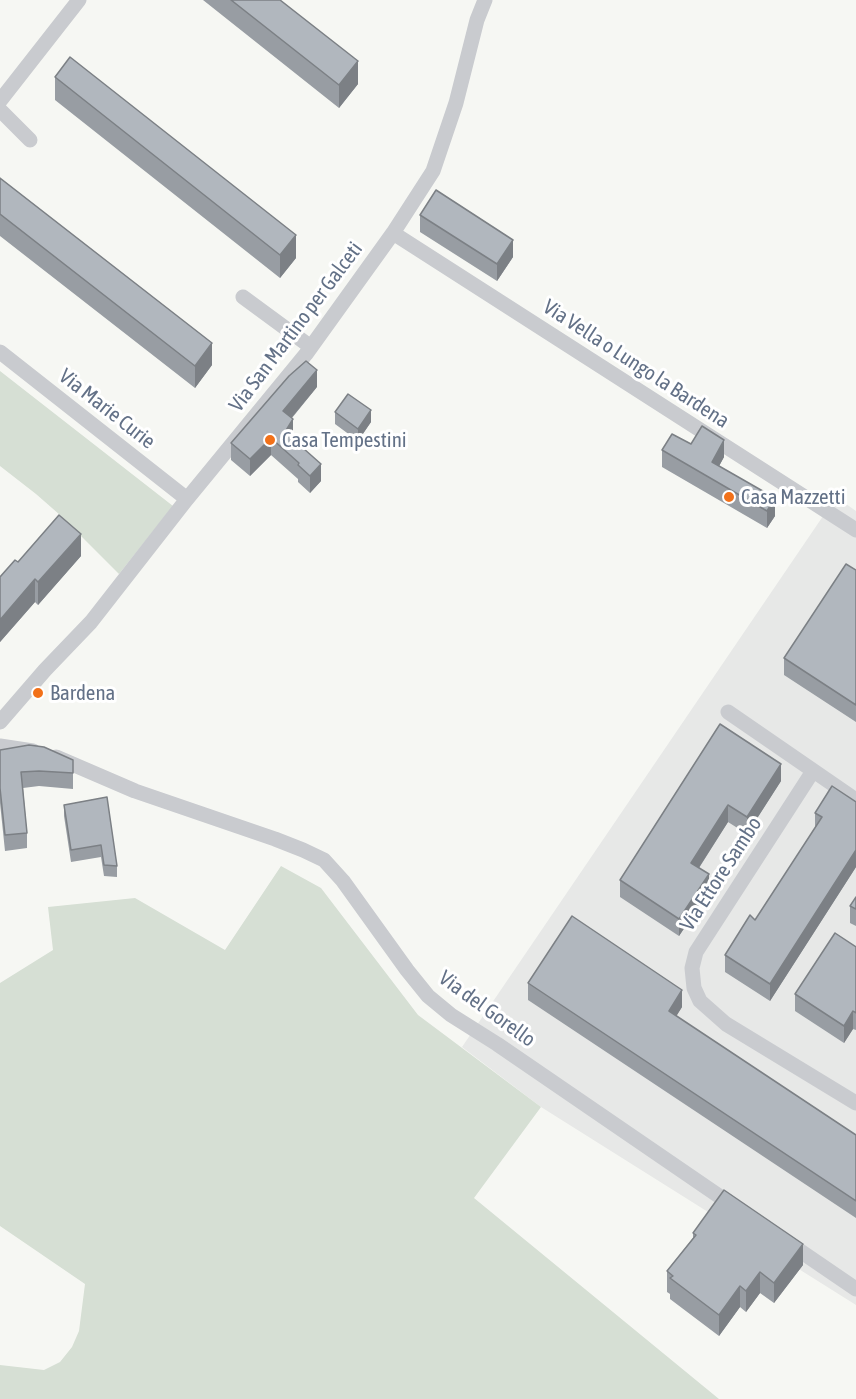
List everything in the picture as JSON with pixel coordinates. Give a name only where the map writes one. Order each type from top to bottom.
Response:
[{"type":"street","points":[[30,140],[1,102],[79,0]]},
{"type":"street","name":"Via San Martino per Galceti","points":[[0,722],[91,622],[311,347],[393,233],[433,171],[456,103],[477,20],[485,0]]},
{"type":"street","name":"Via Vella o Lungo la Bardena","points":[[393,233],[856,530]]},
{"type":"street","points":[[243,297],[311,347]]},
{"type":"street","name":"Via Marie Curie","points":[[0,352],[187,500]]},
{"type":"street","points":[[728,712],[856,800]]},
{"type":"street","name":"Via del Gorello","points":[[0,746],[47,753],[135,791],[275,839],[324,861],[343,881],[428,996],[451,1015],[749,1216]]},
{"type":"street","name":"Via Ettore Sambo","points":[[813,771],[696,952],[692,968],[694,988],[700,1001],[726,1024],[856,1103]]},
{"type":"street","points":[[778,1236],[856,1288]]},
{"type":"shaded area","points":[[0,371],[173,506],[119,574],[60,515],[0,466]]},
{"type":"shaded area","points":[[836,497],[856,511],[856,1305],[541,1107],[462,1047]]},
{"type":"shaded area","points":[[281,866],[321,888],[418,1015],[541,1107],[474,1198],[719,1399],[0,1399],[0,1365],[44,1370],[60,1362],[72,1347],[79,1331],[85,1284],[0,1226],[0,983],[53,950],[48,907],[135,898],[225,950]]},
{"type":"building","points":[[231,0],[280,0],[358,61],[339,85]]},
{"type":"building","points":[[70,57],[296,235],[280,255],[55,77]]},
{"type":"building","points":[[0,178],[212,343],[195,366],[0,214]]},
{"type":"building","points":[[436,190],[513,240],[497,264],[420,215]]},
{"type":"building","points":[[306,361],[317,370],[283,411],[293,419],[285,432],[321,464],[310,476],[271,438],[250,459],[231,443],[289,376]]},
{"type":"building","points":[[348,394],[371,410],[358,429],[335,412]]},
{"type":"building","points":[[702,426],[724,440],[712,462],[775,498],[767,511],[662,450],[672,434],[691,444]]},
{"type":"building","points":[[59,515],[81,534],[38,582],[35,579],[0,620],[0,577],[15,560],[18,562]]},
{"type":"building","points":[[846,564],[856,570],[856,705],[784,658]]},
{"type":"building","points":[[720,724],[781,764],[747,817],[728,805],[691,863],[709,874],[679,919],[620,880]]},
{"type":"building","points":[[29,745],[44,747],[73,760],[73,773],[21,772],[27,833],[5,835],[0,788],[0,750]]},
{"type":"building","points":[[832,786],[856,802],[856,850],[770,984],[725,955],[750,915],[755,920],[822,817],[815,813]]},
{"type":"building","points":[[107,797],[117,866],[104,865],[101,845],[71,850],[64,805]]},
{"type":"building","points":[[856,897],[856,909],[850,906]]},
{"type":"building","points":[[572,916],[682,990],[669,1011],[856,1135],[856,1201],[528,983]]},
{"type":"building","points":[[835,933],[856,947],[856,1013],[853,1011],[844,1026],[795,994]]},
{"type":"building","points":[[724,1190],[803,1244],[774,1283],[760,1272],[746,1291],[740,1286],[719,1315],[670,1278],[673,1276],[667,1271],[696,1235],[693,1233]]},
{"type":"place","name":"Casa Tempestini","points":[[270,440]]},
{"type":"place","name":"Casa Mazzetti","points":[[729,497]]},
{"type":"place","name":"Bardena","points":[[38,693]]}]
